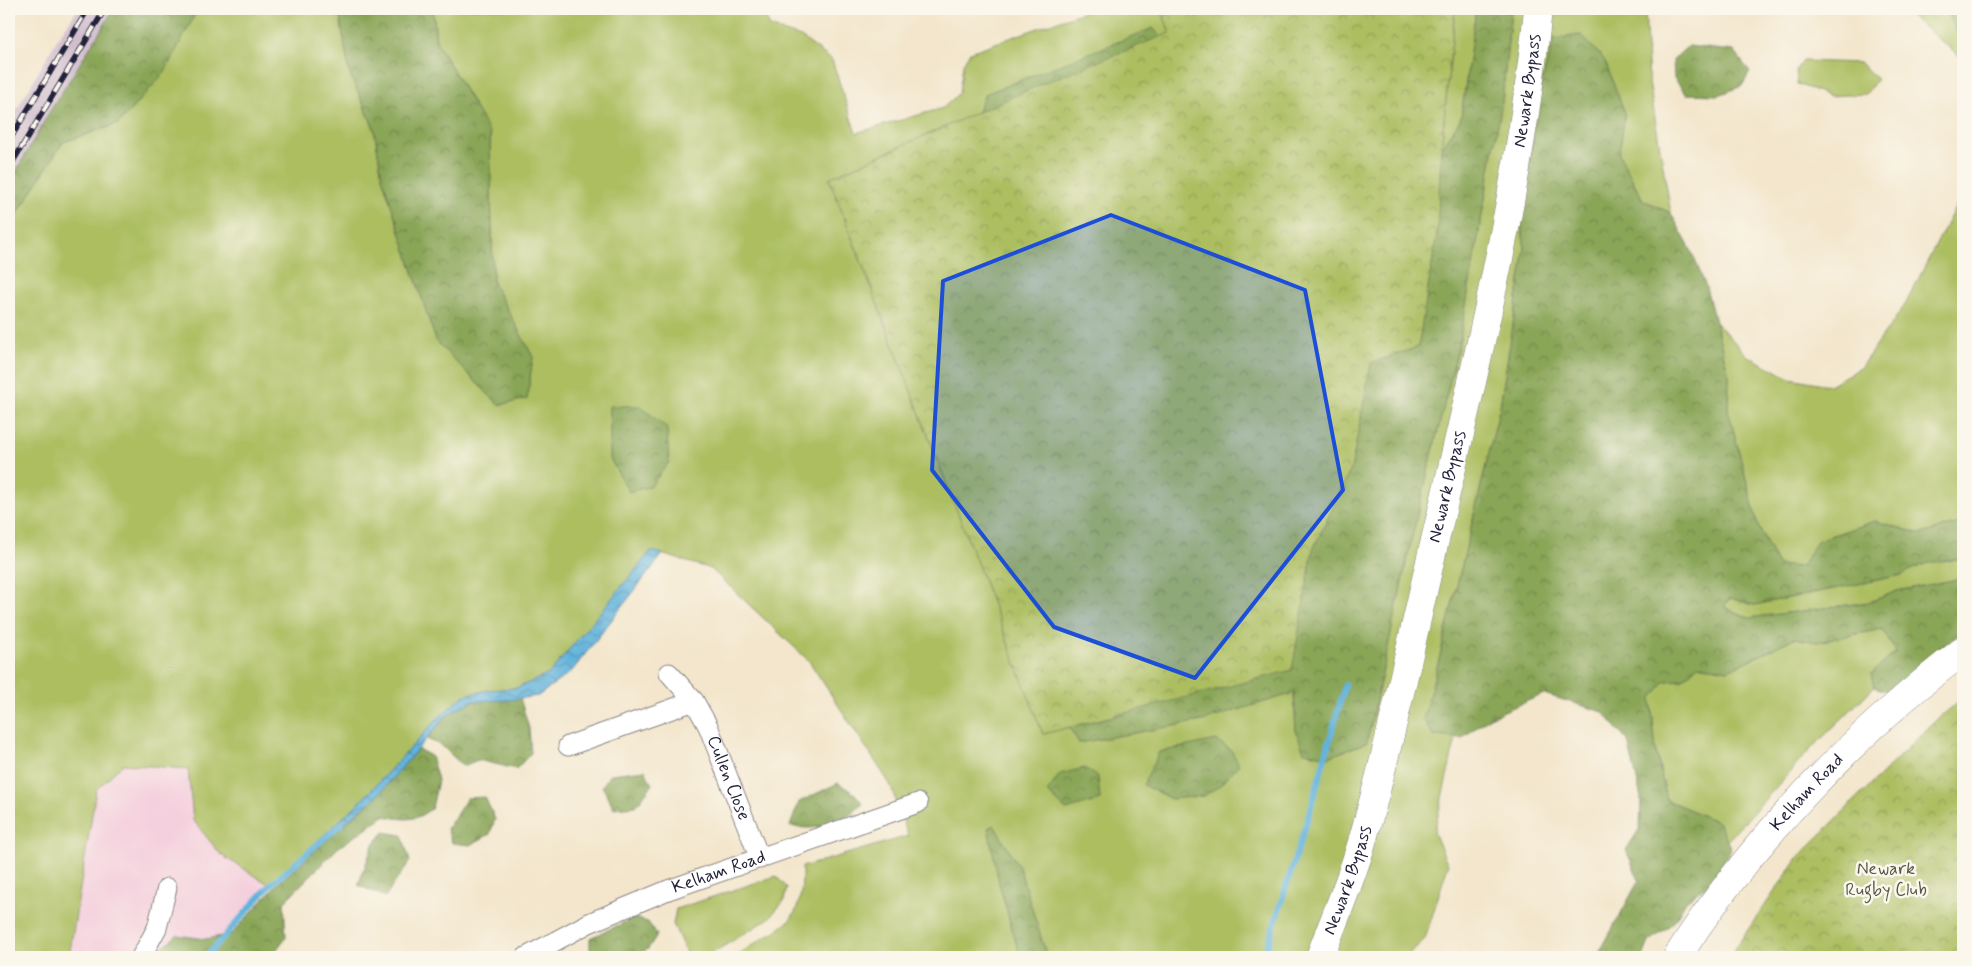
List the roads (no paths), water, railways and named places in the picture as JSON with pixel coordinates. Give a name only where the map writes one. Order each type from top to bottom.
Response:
[{"type":"highway","name":"Newark Bypass","points":[[1320,957],[1362,844],[1483,334],[1512,195],[1533,59],[1538,9]]},
{"type":"highway","name":"Kelham Road","points":[[1677,957],[1704,917],[1772,830],[1804,795],[1864,734],[1930,676],[1963,651]]},
{"type":"street","name":"Cullen Close","points":[[669,673],[694,701],[708,726],[760,859]]},
{"type":"street","points":[[568,746],[694,701]]},
{"type":"street","name":"Kelham Road","points":[[526,957],[589,923],[668,890],[918,803]]},
{"type":"street","points":[[141,957],[157,928],[168,888]]},
{"type":"water","points":[[651,551],[663,554],[572,671],[538,696],[509,700],[472,701],[447,715],[378,795],[270,885],[363,799],[441,715],[465,695],[489,690],[517,688],[549,674]]},
{"type":"waterway","points":[[1264,957],[1310,811],[1345,685]]},
{"type":"waterway","points":[[206,957],[270,885],[341,824]]},
{"type":"railway","points":[[9,141],[88,9]]},
{"type":"railway","points":[[9,168],[105,9]]},
{"type":"park label","name":"Newark Rugby Club","points":[[1886,880]]}]
